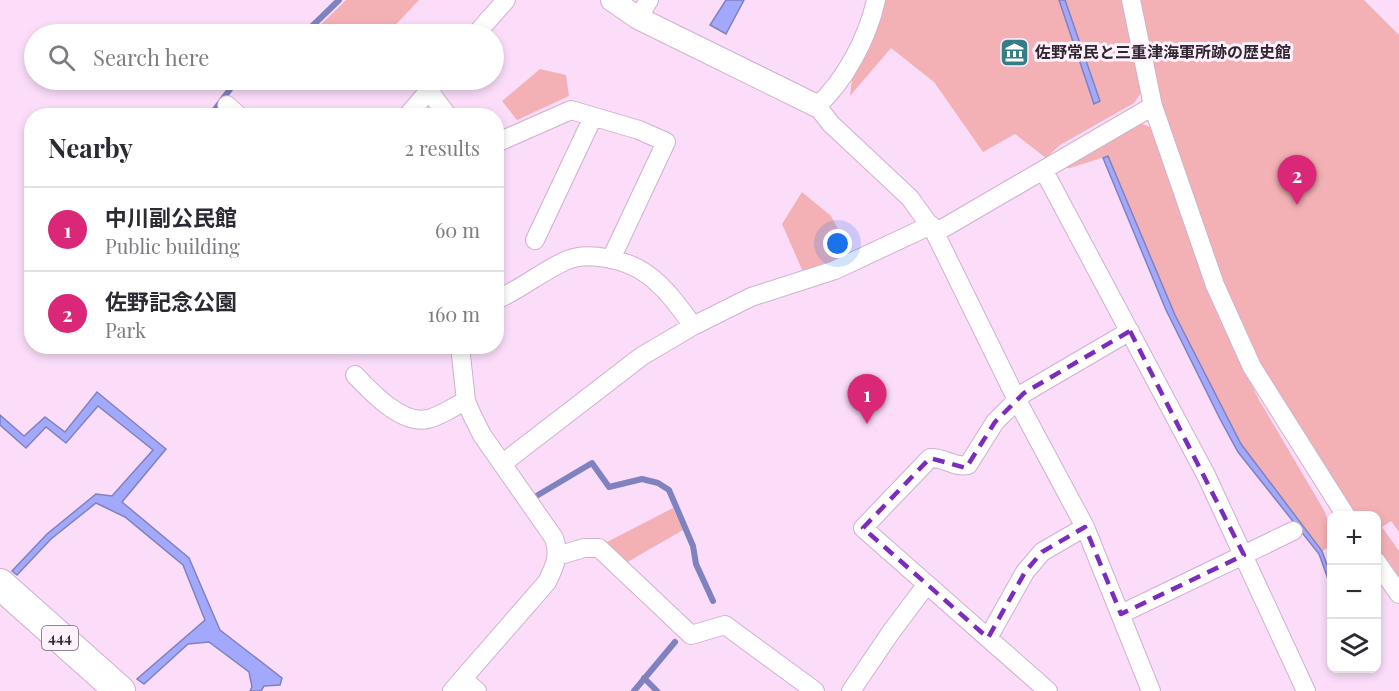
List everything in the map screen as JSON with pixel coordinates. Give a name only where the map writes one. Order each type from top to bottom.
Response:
[{"type":"highway","name":"444","points":[[0,584],[120,691]]},
{"type":"street","points":[[612,0],[644,9],[817,106],[831,124],[910,198],[933,229],[1018,402],[1085,527],[1150,691]]},
{"type":"street","points":[[817,106],[833,92],[841,78],[866,30],[876,0]]},
{"type":"street","points":[[1131,0],[1153,106],[1215,285],[1252,367],[1343,511]]},
{"type":"street","points":[[482,24],[495,3]]},
{"type":"street","points":[[414,108],[430,90]]},
{"type":"street","points":[[436,90],[444,108]]},
{"type":"street","points":[[503,463],[642,356],[693,326],[751,297],[835,270],[933,229],[1044,171],[1072,152],[1153,106]]},
{"type":"street","points":[[504,139],[571,110],[639,130],[666,142],[611,259]]},
{"type":"street","points":[[535,240],[593,117]]},
{"type":"street","points":[[1044,171],[1206,475],[1244,555],[1300,690]]},
{"type":"street","points":[[504,295],[566,260],[584,256],[611,259],[647,274],[676,301],[693,326]]},
{"type":"street","points":[[1048,691],[863,528],[930,458],[938,457],[962,467],[969,465],[995,422],[1018,402],[1024,393],[1130,331]]},
{"type":"street","points":[[461,354],[466,400],[482,435],[554,538],[558,550],[547,582],[457,685],[477,691]]},
{"type":"street","points":[[355,375],[376,399],[410,417],[427,419],[466,400]]},
{"type":"street","points":[[988,638],[1025,572],[1042,552],[1085,527]]},
{"type":"street","points":[[1121,614],[1293,531]]},
{"type":"street","points":[[557,556],[584,548],[599,548],[691,635],[725,625],[815,691]]},
{"type":"street","points":[[1380,565],[1399,594]]},
{"type":"street","points":[[851,691],[891,632],[927,585]]},
{"type":"highlighted area","points":[[1130,331],[1244,555],[1121,614],[1085,527],[1042,552],[1025,572],[988,638],[863,528],[930,458],[966,468],[995,422],[1024,393]]},
{"type":"shaded area","points":[[346,0],[419,0],[396,24],[321,24]]},
{"type":"shaded area","points":[[886,0],[1122,0],[1141,93],[1134,103],[1060,145],[1046,158],[1015,134],[983,152],[934,82],[891,48],[850,96],[853,71],[875,34]]},
{"type":"shaded area","points":[[1137,0],[1364,0],[1399,35],[1399,532],[1391,521],[1382,527],[1399,551],[1399,577],[1381,553],[1381,511],[1351,511],[1259,364],[1221,282],[1159,103]]},
{"type":"shaded area","points":[[540,69],[566,75],[569,96],[517,120],[502,101]]},
{"type":"shaded area","points":[[1138,122],[1152,128],[1207,290],[1258,398],[1325,512],[1327,548],[1322,551],[1241,444],[1175,315],[1108,156],[1070,168],[1059,167]]},
{"type":"shaded area","points":[[802,192],[831,216],[852,255],[804,274],[782,224]]},
{"type":"shaded area","points":[[673,508],[683,530],[624,564],[603,544]]},
{"type":"water","points":[[726,0],[744,0],[726,34],[710,25]]},
{"type":"water","points":[[1059,0],[1065,0],[1100,101],[1094,104]]},
{"type":"water","points":[[1108,156],[1175,315],[1241,444],[1322,551],[1327,565],[1327,576],[1319,554],[1238,452],[1220,419],[1166,310],[1103,158]]},
{"type":"water","points":[[97,392],[166,449],[122,502],[189,558],[220,630],[282,678],[280,685],[264,686],[261,691],[250,691],[252,687],[249,672],[209,642],[188,644],[144,684],[137,679],[205,620],[183,565],[125,517],[96,503],[51,539],[17,575],[12,571],[47,534],[96,494],[112,496],[153,450],[98,406],[66,443],[46,427],[26,448],[0,425],[0,415],[24,436],[45,417],[65,432]]},
{"type":"waterway","points":[[314,24],[339,0]]},
{"type":"waterway","points":[[216,108],[230,90]]},
{"type":"waterway","points":[[533,498],[592,463],[609,487],[642,479],[658,483],[669,490],[693,546],[696,564],[713,601]]},
{"type":"waterway","points":[[634,691],[675,642]]},
{"type":"waterway","points":[[644,678],[657,691]]},
{"type":"place","name":"佐野常民と三重津海軍所跡の歴史館","points":[[1014,52]]},
{"type":"place","name":"佐野記念公園","points":[[1297,205]]},
{"type":"place","name":"中川副公民館","points":[[867,424]]}]
